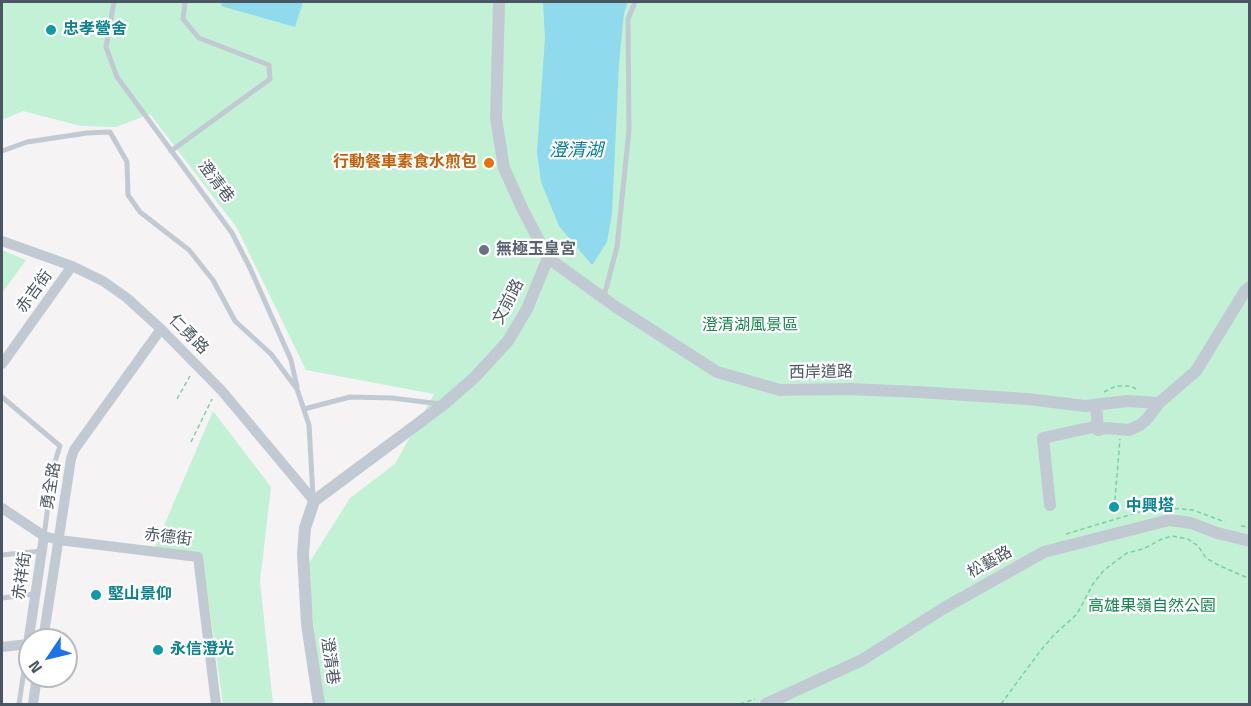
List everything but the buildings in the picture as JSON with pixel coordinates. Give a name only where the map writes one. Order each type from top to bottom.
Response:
[{"type":"street","points":[[499,2],[496,118],[504,168],[548,258]]},
{"type":"street","name":"仁勇路","points":[[2,241],[72,266],[103,281],[127,298],[222,391],[314,501]]},
{"type":"street","name":"西岸道路","points":[[548,258],[717,372],[780,390],[849,389],[918,392],[1028,399],[1085,406],[1127,401],[1159,403]]},
{"type":"street","name":"文前路","points":[[314,501],[443,405],[475,377],[508,341],[526,309],[548,258]]},
{"type":"street","name":"赤吉街","points":[[2,364],[72,266]]},
{"type":"street","points":[[1096,405],[1098,430],[1106,428],[1129,430],[1147,419],[1159,403],[1196,371],[1245,291],[1250,287]]},
{"type":"street","name":"勇全路","points":[[45,628],[74,450],[161,329]]},
{"type":"street","points":[[1050,505],[1043,438],[1098,426]]},
{"type":"street","name":"澄清巷","points":[[314,501],[305,528],[303,554],[307,624],[319,705]]},
{"type":"street","name":"赤祥街","points":[[2,508],[44,536],[31,628]]},
{"type":"street","name":"松藝路","points":[[766,705],[862,660],[944,608],[1044,552],[1169,519],[1191,523],[1217,533],[1250,541]]},
{"type":"street","points":[[44,536],[59,540]]},
{"type":"street","name":"赤德街","points":[[59,540],[198,557],[216,705]]},
{"type":"street","points":[[2,647],[18,645]]},
{"type":"street","points":[[33,705],[35,688]]},
{"type":"lane","name":"澄清巷","points":[[114,2],[106,47],[117,77],[232,233],[291,360],[297,389],[309,425],[314,501]]},
{"type":"lane","points":[[171,151],[270,79],[269,65],[199,38],[183,19],[185,2]]},
{"type":"lane","points":[[603,297],[617,247],[629,130],[628,19],[635,2]]},
{"type":"lane","name":"澄清巷","points":[[2,151],[27,142],[110,132],[127,162],[128,195],[140,212],[189,250],[213,280],[235,321],[272,354],[297,389]]},
{"type":"lane","points":[[2,397],[60,446],[53,468],[44,536]]},
{"type":"lane","points":[[304,409],[350,397],[392,398],[443,405]]},
{"type":"lane","points":[[2,555],[41,551]]},
{"type":"lane","points":[[2,598],[35,594]]},
{"type":"lane","points":[[19,705],[22,688]]},
{"type":"path","points":[[177,399],[191,375]]},
{"type":"path","points":[[191,442],[212,399]]},
{"type":"path","points":[[1115,500],[1121,430]]},
{"type":"path","points":[[1001,705],[1041,650],[1077,614],[1093,584],[1104,570],[1127,553],[1143,549],[1172,536],[1188,539],[1198,546],[1206,558],[1250,579]]},
{"type":"green space","name":"澄清湖風景區","points":[[2,2],[1249,2],[1249,704],[324,704],[306,568],[350,498],[395,464],[434,394],[306,370],[237,228],[150,114],[116,127],[81,126],[23,111],[2,120]]},
{"type":"green space","points":[[2,250],[26,260],[2,293]]},
{"type":"green space","points":[[213,411],[271,487],[260,582],[273,704],[223,704],[202,555],[154,549]]},
{"type":"water","points":[[222,2],[303,2],[295,27],[221,6]]},
{"type":"water","name":"澄清湖","points":[[543,2],[628,2],[624,13],[619,64],[612,214],[607,242],[592,265],[559,226],[541,182],[537,152],[545,38]]},
{"type":"place","name":"忠孝營舍","points":[[51,30]]},
{"type":"place","name":"行動餐車素食水煎包","points":[[489,163]]},
{"type":"place","name":"無極玉皇宮","points":[[484,250]]},
{"type":"place","name":"中興塔","points":[[1114,507]]},
{"type":"place","name":"堅山景仰","points":[[96,595]]},
{"type":"place","name":"永信澄光","points":[[158,650]]},
{"type":"park label","name":"高雄果嶺自然公園","points":[[1152,607]]}]
